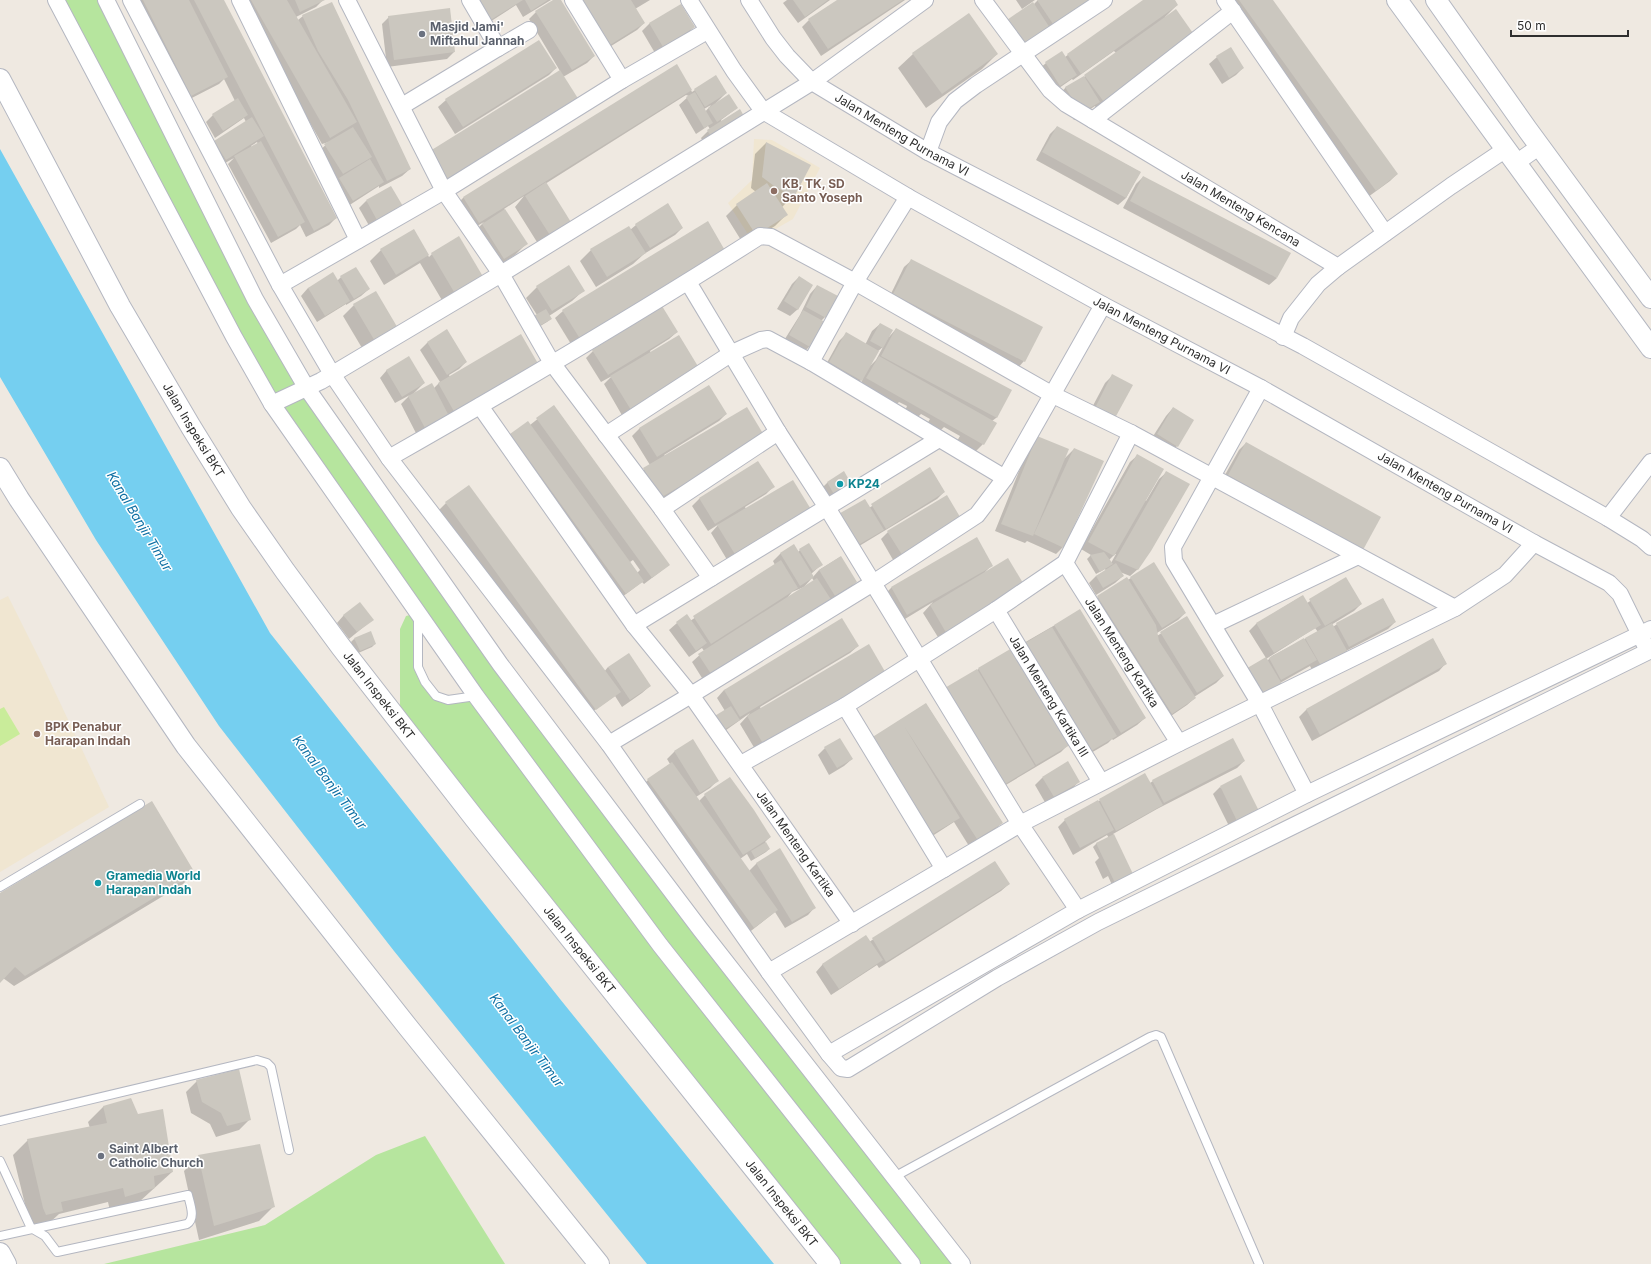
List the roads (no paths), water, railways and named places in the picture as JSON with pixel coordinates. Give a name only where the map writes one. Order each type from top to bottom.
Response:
[{"type":"street","points":[[56,0],[230,330],[272,404],[476,696],[660,945],[912,1264]]},
{"type":"street","points":[[106,0],[255,299],[306,387],[500,664],[700,929],[962,1264]]},
{"type":"street","points":[[131,0],[280,285],[332,374],[389,458],[609,744],[769,972],[841,1068],[848,1070],[997,978],[1098,922],[1649,650]]},
{"type":"street","points":[[240,0],[358,240]]},
{"type":"street","points":[[347,0],[444,190],[501,274],[552,363],[662,509],[711,578]]},
{"type":"street","points":[[470,0],[498,48]]},
{"type":"street","points":[[573,0],[622,80]]},
{"type":"street","name":"Jalan Menteng Purnama VI","points":[[689,0],[707,30],[769,108],[908,197],[1103,305],[1261,388],[1534,543],[1609,583],[1616,589],[1646,632],[1649,650]]},
{"type":"street","name":"Jalan Menteng Purnama VI","points":[[749,0],[777,44],[808,84],[928,152],[1303,346],[1608,518],[1642,539],[1651,547]]},
{"type":"street","points":[[272,404],[321,381],[501,274],[808,84],[925,0]]},
{"type":"street","name":"Jalan Menteng Kencana","points":[[983,0],[1050,90],[1066,104],[1338,267]]},
{"type":"street","points":[[928,152],[939,122],[955,101],[976,84],[1104,0]]},
{"type":"street","points":[[1397,0],[1651,348]]},
{"type":"street","points":[[1436,0],[1651,298]]},
{"type":"street","points":[[1093,120],[1229,6],[1385,233]]},
{"type":"street","points":[[402,106],[529,30]]},
{"type":"street","points":[[280,285],[444,190],[622,80],[707,30]]},
{"type":"street","name":"Jalan Inspeksi BKT","points":[[0,79],[120,306],[191,427],[233,494],[285,571],[341,647],[470,813],[830,1264]]},
{"type":"street","points":[[1283,337],[1291,318],[1318,284],[1338,267],[1385,233],[1511,156],[1540,146]]},
{"type":"street","points":[[811,362],[854,282],[908,197]]},
{"type":"street","points":[[389,458],[480,406],[688,282],[760,236],[771,237],[854,282],[1053,395],[1131,433],[1455,608]]},
{"type":"street","points":[[688,282],[732,353],[778,432],[826,506],[1020,824],[1078,910]]},
{"type":"street","points":[[609,744],[692,695],[873,583],[977,515],[1005,478],[1103,305]]},
{"type":"street","points":[[606,435],[732,353],[761,340],[768,340],[811,362],[1005,478]]},
{"type":"street","points":[[1261,388],[1172,547],[1172,553],[1174,561],[1260,704],[1307,794]]},
{"type":"street","name":"Jalan Menteng Kartika","points":[[480,406],[634,625],[692,695],[852,924]]},
{"type":"street","points":[[662,509],[778,432]]},
{"type":"street","points":[[740,764],[845,706],[996,610],[1064,563],[1131,433]]},
{"type":"street","points":[[634,625],[939,438]]},
{"type":"street","points":[[1608,518],[1651,462]]},
{"type":"street","points":[[0,468],[19,499],[186,746],[407,1026],[600,1264]]},
{"type":"street","points":[[769,972],[1020,824],[1179,743],[1455,608],[1505,575],[1534,543]]},
{"type":"street","points":[[1213,625],[1358,556]]},
{"type":"street","name":"Jalan Menteng Kartika","points":[[1064,563],[1179,743]]},
{"type":"street","name":"Jalan Menteng Kartika III","points":[[996,610],[1101,782]]},
{"type":"street","points":[[829,1054],[1078,910],[1307,794],[1646,632]]},
{"type":"street","points":[[845,706],[944,869]]},
{"type":"street","points":[[0,1253],[6,1264]]},
{"type":"lane","points":[[418,613],[418,667],[425,682],[436,696],[448,700],[476,696]]},
{"type":"lane","points":[[0,887],[140,804]]},
{"type":"lane","points":[[894,1177],[1156,1035],[1161,1037],[1259,1264]]},
{"type":"lane","points":[[0,1121],[257,1060],[272,1067],[289,1150]]},
{"type":"lane","points":[[0,1161],[31,1228],[45,1236],[57,1252],[187,1224],[191,1222],[192,1218],[188,1195],[31,1228],[0,1236]]},
{"type":"water","name":"Kanal Banjir Timur","points":[[0,149],[270,633],[560,999],[774,1264],[647,1264],[394,951],[219,726],[96,540],[0,377]]},
{"type":"place","name":"Masjid Jami' Miftahul Jannah","points":[[422,34]]},
{"type":"place","name":"KB, TK, SD Santo Yoseph","points":[[774,191]]},
{"type":"place","name":"KP24","points":[[840,484]]},
{"type":"place","name":"BPK Penabur Harapan Indah","points":[[37,734]]},
{"type":"place","name":"Gramedia World Harapan Indah","points":[[98,883]]},
{"type":"place","name":"Saint Albert Catholic Church","points":[[101,1156]]}]
